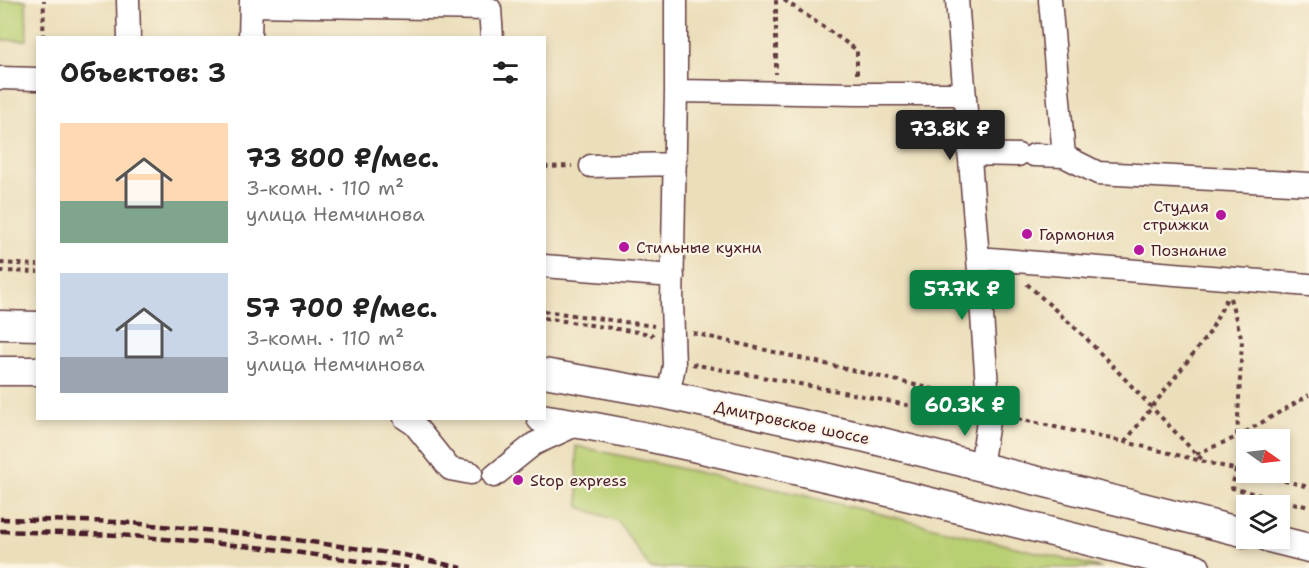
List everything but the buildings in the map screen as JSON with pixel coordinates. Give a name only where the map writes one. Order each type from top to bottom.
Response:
[{"type":"main road","points":[[0,326],[36,326]]},
{"type":"main road","points":[[0,371],[36,371]]},
{"type":"main road","name":"Дмитровское шоссе","points":[[546,373],[668,396],[862,437],[1236,530]]},
{"type":"main road","points":[[546,419],[695,447],[1196,568]]},
{"type":"main road","points":[[1290,543],[1309,548]]},
{"type":"street","points":[[128,0],[129,36]]},
{"type":"street","points":[[668,396],[674,366],[672,328],[676,0]]},
{"type":"street","points":[[957,0],[969,154],[989,258],[990,415],[981,466]]},
{"type":"street","points":[[1050,0],[1065,156]]},
{"type":"street","points":[[250,36],[251,2],[490,9],[492,36]]},
{"type":"street","points":[[0,78],[36,79]]},
{"type":"street","points":[[676,91],[964,94]]},
{"type":"street","points":[[969,154],[1065,156],[1098,173],[1309,183]]},
{"type":"street","points":[[591,166],[675,164]]},
{"type":"street","points":[[989,258],[1309,285]]},
{"type":"street","points":[[546,266],[673,276]]},
{"type":"street","points":[[408,420],[414,424],[450,469],[471,473]]},
{"type":"street","points":[[494,476],[534,444],[578,424]]},
{"type":"path","points":[[43,36],[44,0]]},
{"type":"path","points":[[776,0],[776,93]]},
{"type":"path","points":[[784,0],[857,50],[856,94]]},
{"type":"path","points":[[546,167],[591,166]]},
{"type":"path","points":[[989,258],[1086,338],[1205,462]]},
{"type":"path","points":[[0,263],[36,265]]},
{"type":"path","points":[[0,271],[36,272]]},
{"type":"path","points":[[1125,442],[1210,332],[1229,295],[1242,340],[1237,429]]},
{"type":"path","points":[[546,310],[672,328],[954,393],[966,414],[936,411],[684,362],[651,334],[546,318]]},
{"type":"path","points":[[1251,429],[1309,395]]},
{"type":"path","points":[[1002,416],[1125,442],[1236,469],[1232,488],[1260,495]]},
{"type":"path","points":[[1196,454],[1236,437]]},
{"type":"path","points":[[1290,483],[1309,487]]},
{"type":"path","points":[[1293,503],[1309,507]]},
{"type":"green space","points":[[0,0],[26,0],[27,40],[0,40]]},
{"type":"green space","points":[[576,446],[798,494],[1102,568],[650,568],[618,521],[579,507]]},
{"type":"railway","points":[[0,519],[120,522],[268,536],[404,555],[462,568]]},
{"type":"railway","points":[[0,531],[120,535],[266,548],[408,568]]},
{"type":"place","name":"Студия стрижки","points":[[1221,215]]},
{"type":"place","name":"Гармония","points":[[1027,234]]},
{"type":"place","name":"Стильные кухни","points":[[624,247]]},
{"type":"place","name":"Познание","points":[[1139,250]]},
{"type":"place","name":"Stop express","points":[[518,480]]}]
